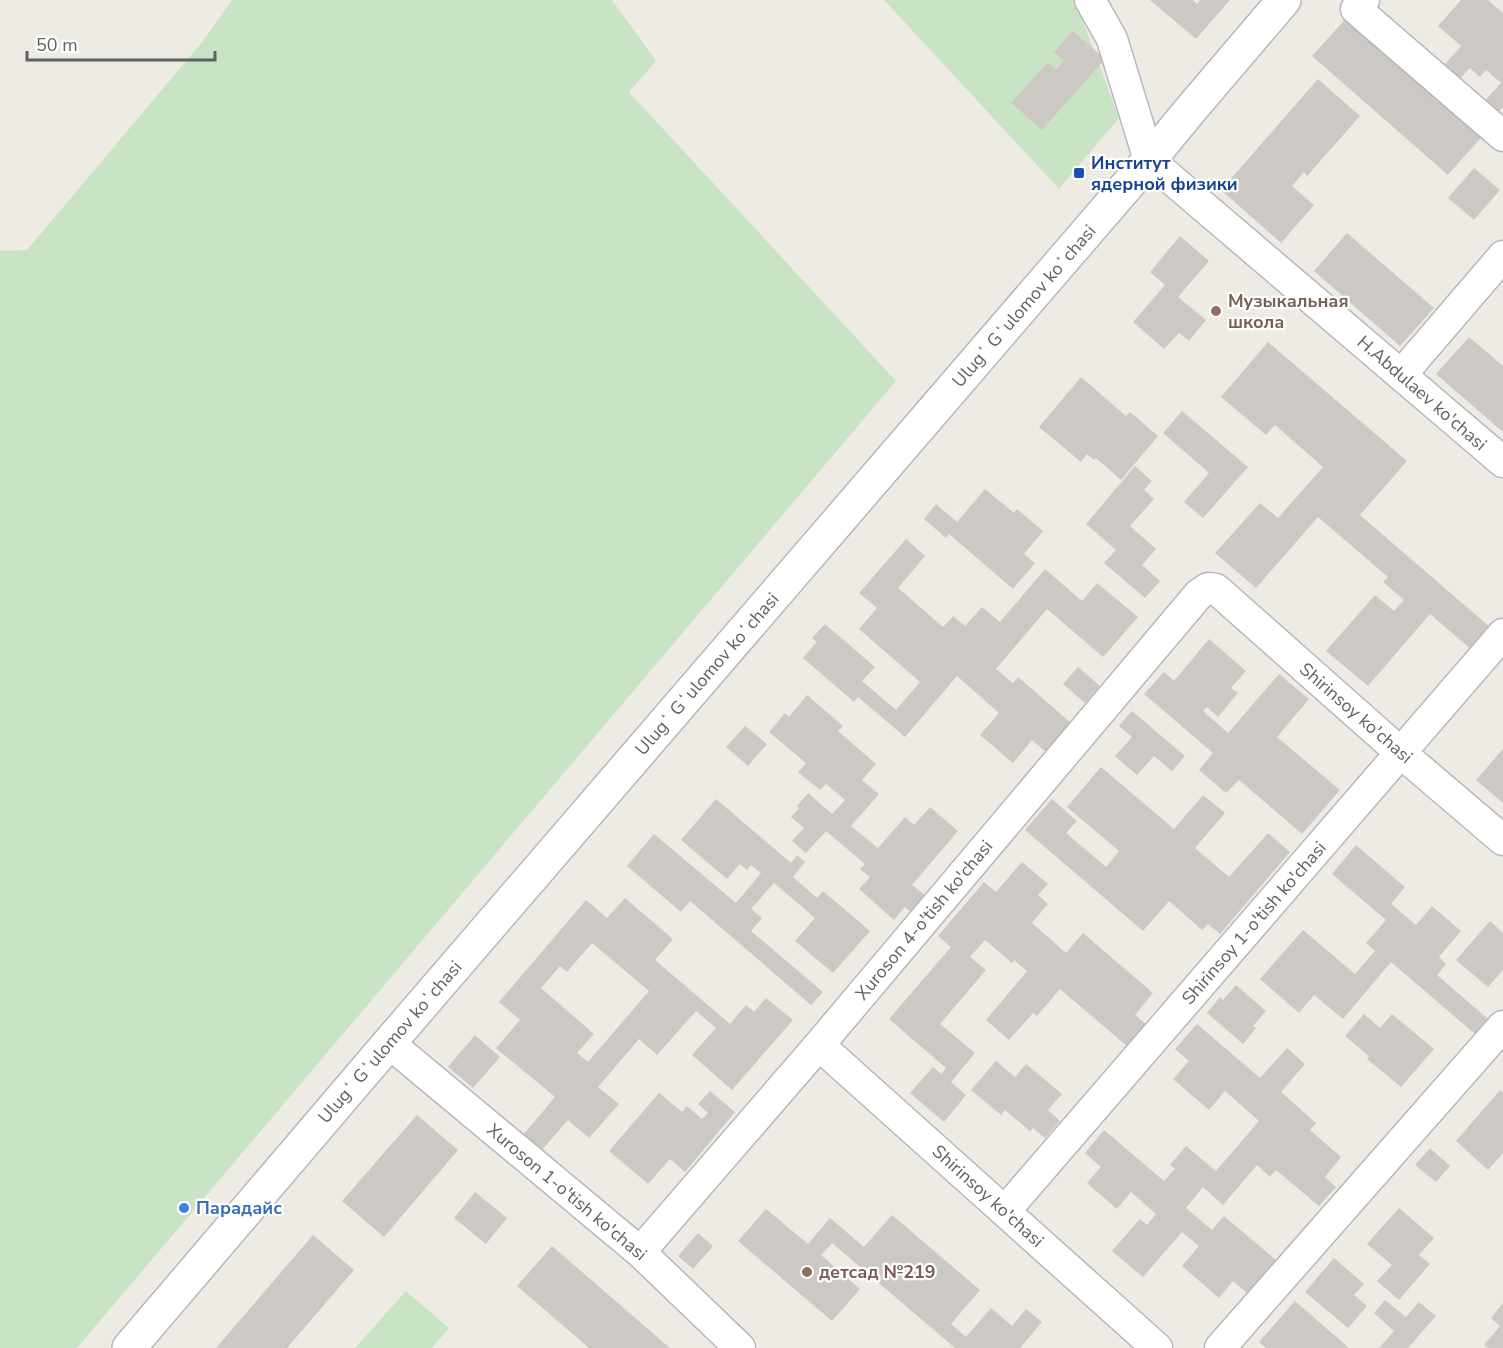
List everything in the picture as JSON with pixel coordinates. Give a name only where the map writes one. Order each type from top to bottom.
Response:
[{"type":"main road","name":"Ulugʻ Gʻulomov koʻchasi","points":[[1154,164],[1192,108],[1284,0]]},
{"type":"main road","name":"Ulugʻ Gʻulomov koʻchasi","points":[[129,1348],[395,1048],[1154,164],[1299,0]]},
{"type":"main road","name":"Ulugʻ Gʻulomov koʻchasi","points":[[147,1348],[395,1048]]},
{"type":"street","points":[[1090,0],[1112,39],[1154,164]]},
{"type":"street","points":[[1360,5],[1503,136]]},
{"type":"street","name":"H.Abdulaev ko'chasi","points":[[1154,164],[1503,462]]},
{"type":"street","points":[[1401,375],[1503,256]]},
{"type":"street","name":"Shirinsoy ko'chasi","points":[[1208,588],[1216,589],[1503,840]]},
{"type":"street","name":"Xuroson 4-o'tish ko'chasi","points":[[640,1252],[1199,594],[1208,588]]},
{"type":"street","name":"Shirinsoy 1-o'tish ko'chasi","points":[[1005,1211],[1503,634]]},
{"type":"street","points":[[1220,1348],[1503,1026]]},
{"type":"street","name":"Shirinsoy ko'chasi","points":[[819,1044],[1158,1348]]},
{"type":"street","name":"Хuroson 1-o'tish ko'chasi","points":[[395,1048],[640,1252],[731,1345]]},
{"type":"green space","points":[[232,0],[612,0],[656,61],[629,92],[896,381],[77,1348],[0,1348],[0,251],[27,250],[203,41]]},
{"type":"green space","points":[[884,0],[1075,0],[1119,118],[1059,189]]},
{"type":"green space","points":[[406,1291],[449,1328],[432,1348],[355,1348]]},
{"type":"building","points":[[1150,0],[1193,0],[1197,4],[1200,0],[1230,0],[1196,39]]},
{"type":"building","points":[[1461,0],[1488,0],[1503,13],[1503,107],[1493,118],[1480,106],[1501,83],[1486,70],[1480,77],[1470,68],[1454,85],[1439,71],[1461,46],[1438,26]]},
{"type":"building","points":[[1348,16],[1484,134],[1448,175],[1312,56]]},
{"type":"building","points":[[1073,31],[1105,59],[1042,130],[1011,103],[1048,62],[1056,70],[1064,61],[1054,52]]},
{"type":"building","points":[[1318,79],[1360,116],[1307,176],[1304,172],[1292,186],[1314,205],[1281,243],[1221,190]]},
{"type":"building","points":[[1474,168],[1500,190],[1474,220],[1448,198]]},
{"type":"building","points":[[1347,233],[1434,308],[1400,346],[1314,271]]},
{"type":"building","points":[[1180,236],[1209,261],[1178,297],[1206,320],[1189,341],[1179,333],[1164,349],[1133,322],[1165,285],[1150,272]]},
{"type":"building","points":[[1469,337],[1503,366],[1503,432],[1436,374]]},
{"type":"building","points":[[1268,342],[1407,461],[1360,515],[1491,628],[1472,650],[1430,614],[1368,686],[1326,651],[1375,595],[1394,611],[1404,600],[1383,582],[1388,577],[1318,517],[1256,588],[1215,553],[1260,503],[1278,518],[1323,467],[1275,425],[1266,435],[1221,397]]},
{"type":"building","points":[[1081,377],[1126,416],[1130,412],[1158,436],[1121,480],[1096,458],[1094,460],[1087,454],[1081,462],[1039,427]]},
{"type":"building","points":[[1182,411],[1248,467],[1203,518],[1184,502],[1209,473],[1163,433]]},
{"type":"building","points":[[1135,466],[1152,481],[1144,490],[1154,499],[1130,526],[1156,549],[1142,565],[1160,581],[1145,598],[1104,563],[1116,550],[1086,524]]},
{"type":"building","points":[[985,489],[1014,513],[1017,509],[1043,531],[1024,554],[1035,563],[1013,589],[949,534],[946,538],[924,519],[936,504],[957,522]]},
{"type":"building","points":[[906,539],[925,556],[898,588],[943,627],[953,616],[965,626],[982,607],[1000,622],[1045,569],[1082,601],[1097,583],[1138,617],[1103,657],[1047,609],[996,669],[1013,683],[1018,677],[1071,723],[1046,752],[1032,740],[1013,763],[980,735],[999,713],[957,676],[905,737],[858,697],[854,702],[803,658],[817,642],[812,638],[825,624],[875,667],[862,681],[896,710],[920,682],[859,629],[877,608],[859,593]]},
{"type":"building","points":[[1209,639],[1246,671],[1231,688],[1238,693],[1218,717],[1207,707],[1203,711],[1228,733],[1279,674],[1309,699],[1277,737],[1340,790],[1302,834],[1239,780],[1226,793],[1199,770],[1213,753],[1144,694],[1164,672],[1174,681]]},
{"type":"building","points":[[1078,667],[1100,686],[1085,703],[1063,684]]},
{"type":"building","points":[[807,695],[843,726],[838,731],[876,764],[862,780],[879,794],[851,826],[878,848],[905,817],[914,825],[930,807],[958,831],[912,885],[926,896],[912,913],[905,907],[894,920],[859,889],[870,877],[860,869],[865,864],[826,831],[806,853],[792,841],[804,828],[791,817],[808,793],[832,814],[845,800],[826,784],[820,790],[798,772],[806,763],[769,732],[785,713],[789,717]]},
{"type":"building","points":[[1132,711],[1185,756],[1172,771],[1154,756],[1137,775],[1115,756],[1132,737],[1119,726]]},
{"type":"building","points":[[745,726],[767,744],[748,766],[726,747]]},
{"type":"building","points":[[1503,749],[1503,803],[1476,780]]},
{"type":"building","points":[[1101,767],[1174,829],[1203,795],[1225,813],[1195,848],[1229,877],[1268,833],[1290,852],[1220,934],[1208,924],[1202,930],[1169,901],[1143,931],[1025,830],[1052,799],[1077,821],[1066,833],[1106,867],[1119,851],[1067,807]]},
{"type":"building","points":[[716,799],[791,863],[797,855],[805,862],[793,877],[817,898],[823,891],[870,931],[833,973],[795,941],[815,918],[774,883],[751,909],[762,918],[751,931],[823,992],[811,1005],[690,901],[681,912],[627,866],[654,834],[736,903],[761,873],[751,865],[747,870],[740,864],[727,879],[681,840]]},
{"type":"building","points":[[1356,845],[1405,887],[1391,904],[1416,925],[1432,906],[1461,931],[1439,957],[1446,964],[1437,975],[1488,1019],[1475,1034],[1391,962],[1343,1019],[1314,995],[1299,1013],[1260,979],[1303,930],[1355,974],[1375,951],[1366,943],[1386,920],[1332,874]]},
{"type":"building","points":[[1022,862],[1048,884],[1038,895],[1048,904],[1032,923],[1066,953],[1083,933],[1153,993],[1135,1015],[1147,1025],[1128,1047],[1060,989],[1037,1016],[1033,1013],[1009,1040],[986,1020],[1027,971],[1014,960],[1012,963],[985,940],[970,957],[986,970],[940,1024],[975,1053],[951,1082],[966,1095],[944,1122],[910,1093],[933,1067],[941,1074],[946,1068],[889,1019],[951,947],[938,936],[984,882],[996,892]]},
{"type":"building","points":[[625,898],[673,939],[655,960],[730,1024],[746,1005],[754,1012],[766,998],[793,1020],[732,1090],[692,1055],[716,1028],[696,1011],[657,1055],[639,1039],[598,1087],[619,1104],[589,1138],[568,1120],[542,1150],[524,1134],[555,1097],[496,1048],[520,1020],[499,1002],[586,900],[607,918]],"holes":[[[592,943],[649,991],[588,1062],[577,1053],[594,1034],[541,988],[560,966],[567,972]]]},
{"type":"building","points":[[1490,921],[1503,933],[1503,970],[1488,987],[1456,960]]},
{"type":"building","points":[[1236,985],[1266,1011],[1253,1026],[1256,1028],[1243,1044],[1207,1013],[1220,997],[1223,1000]]},
{"type":"building","points":[[1364,1014],[1380,1028],[1392,1014],[1434,1049],[1401,1087],[1367,1059],[1369,1056],[1345,1036]]},
{"type":"building","points":[[1197,1024],[1260,1078],[1287,1048],[1305,1064],[1281,1092],[1316,1123],[1310,1130],[1341,1157],[1325,1177],[1336,1187],[1319,1206],[1276,1170],[1270,1177],[1257,1165],[1223,1205],[1203,1187],[1186,1208],[1212,1230],[1224,1216],[1276,1260],[1247,1293],[1233,1281],[1219,1298],[1182,1266],[1199,1246],[1182,1232],[1143,1277],[1112,1251],[1140,1219],[1147,1225],[1156,1214],[1131,1192],[1117,1209],[1087,1183],[1101,1167],[1085,1153],[1104,1130],[1164,1181],[1175,1169],[1170,1165],[1186,1146],[1216,1171],[1259,1121],[1225,1091],[1209,1110],[1173,1079],[1189,1061],[1175,1049]]},
{"type":"building","points":[[475,1035],[500,1057],[473,1088],[448,1067]]},
{"type":"building","points":[[996,1061],[1015,1077],[1026,1064],[1062,1094],[1048,1110],[1060,1121],[1045,1138],[1033,1128],[1030,1131],[1005,1110],[1001,1115],[971,1090]]},
{"type":"building","points":[[1500,1090],[1503,1093],[1503,1153],[1488,1170],[1456,1141]]},
{"type":"building","points":[[710,1091],[735,1112],[685,1172],[670,1159],[648,1184],[609,1151],[659,1093],[682,1112],[687,1106],[702,1119],[708,1113],[698,1104]]},
{"type":"building","points":[[417,1115],[458,1150],[384,1237],[342,1201]]},
{"type":"building","points":[[1430,1148],[1450,1166],[1436,1182],[1415,1165]]},
{"type":"building","points":[[475,1192],[507,1218],[486,1244],[454,1218]]},
{"type":"building","points":[[1399,1208],[1434,1238],[1419,1255],[1430,1264],[1399,1300],[1377,1281],[1392,1265],[1367,1244]]},
{"type":"building","points":[[766,1209],[808,1244],[830,1218],[864,1247],[892,1215],[980,1290],[951,1324],[966,1337],[991,1308],[1012,1326],[1026,1309],[1042,1322],[1020,1348],[955,1348],[832,1243],[821,1255],[860,1289],[832,1321],[738,1241]]},
{"type":"building","points":[[698,1233],[713,1246],[693,1269],[678,1256]]},
{"type":"building","points":[[313,1235],[354,1270],[287,1348],[216,1348]]},
{"type":"building","points":[[552,1246],[670,1348],[589,1348],[517,1286]]},
{"type":"building","points":[[1334,1258],[1364,1284],[1354,1295],[1367,1306],[1348,1328],[1305,1292]]},
{"type":"building","points":[[1385,1300],[1406,1317],[1419,1302],[1436,1316],[1408,1348],[1379,1348],[1394,1331],[1374,1313]]},
{"type":"building","points":[[1295,1301],[1349,1348],[1266,1348],[1259,1342]]},
{"type":"building","points":[[1503,1303],[1503,1348],[1488,1348],[1484,1345],[1500,1326],[1491,1318]]},
{"type":"place","name":"Институт ядерной физики","points":[[1079,173]]},
{"type":"place","name":"Музыкальная школа","points":[[1216,311]]},
{"type":"place","name":"Парадайс","points":[[184,1208]]},
{"type":"place","name":"детсад №219","points":[[807,1272]]}]
